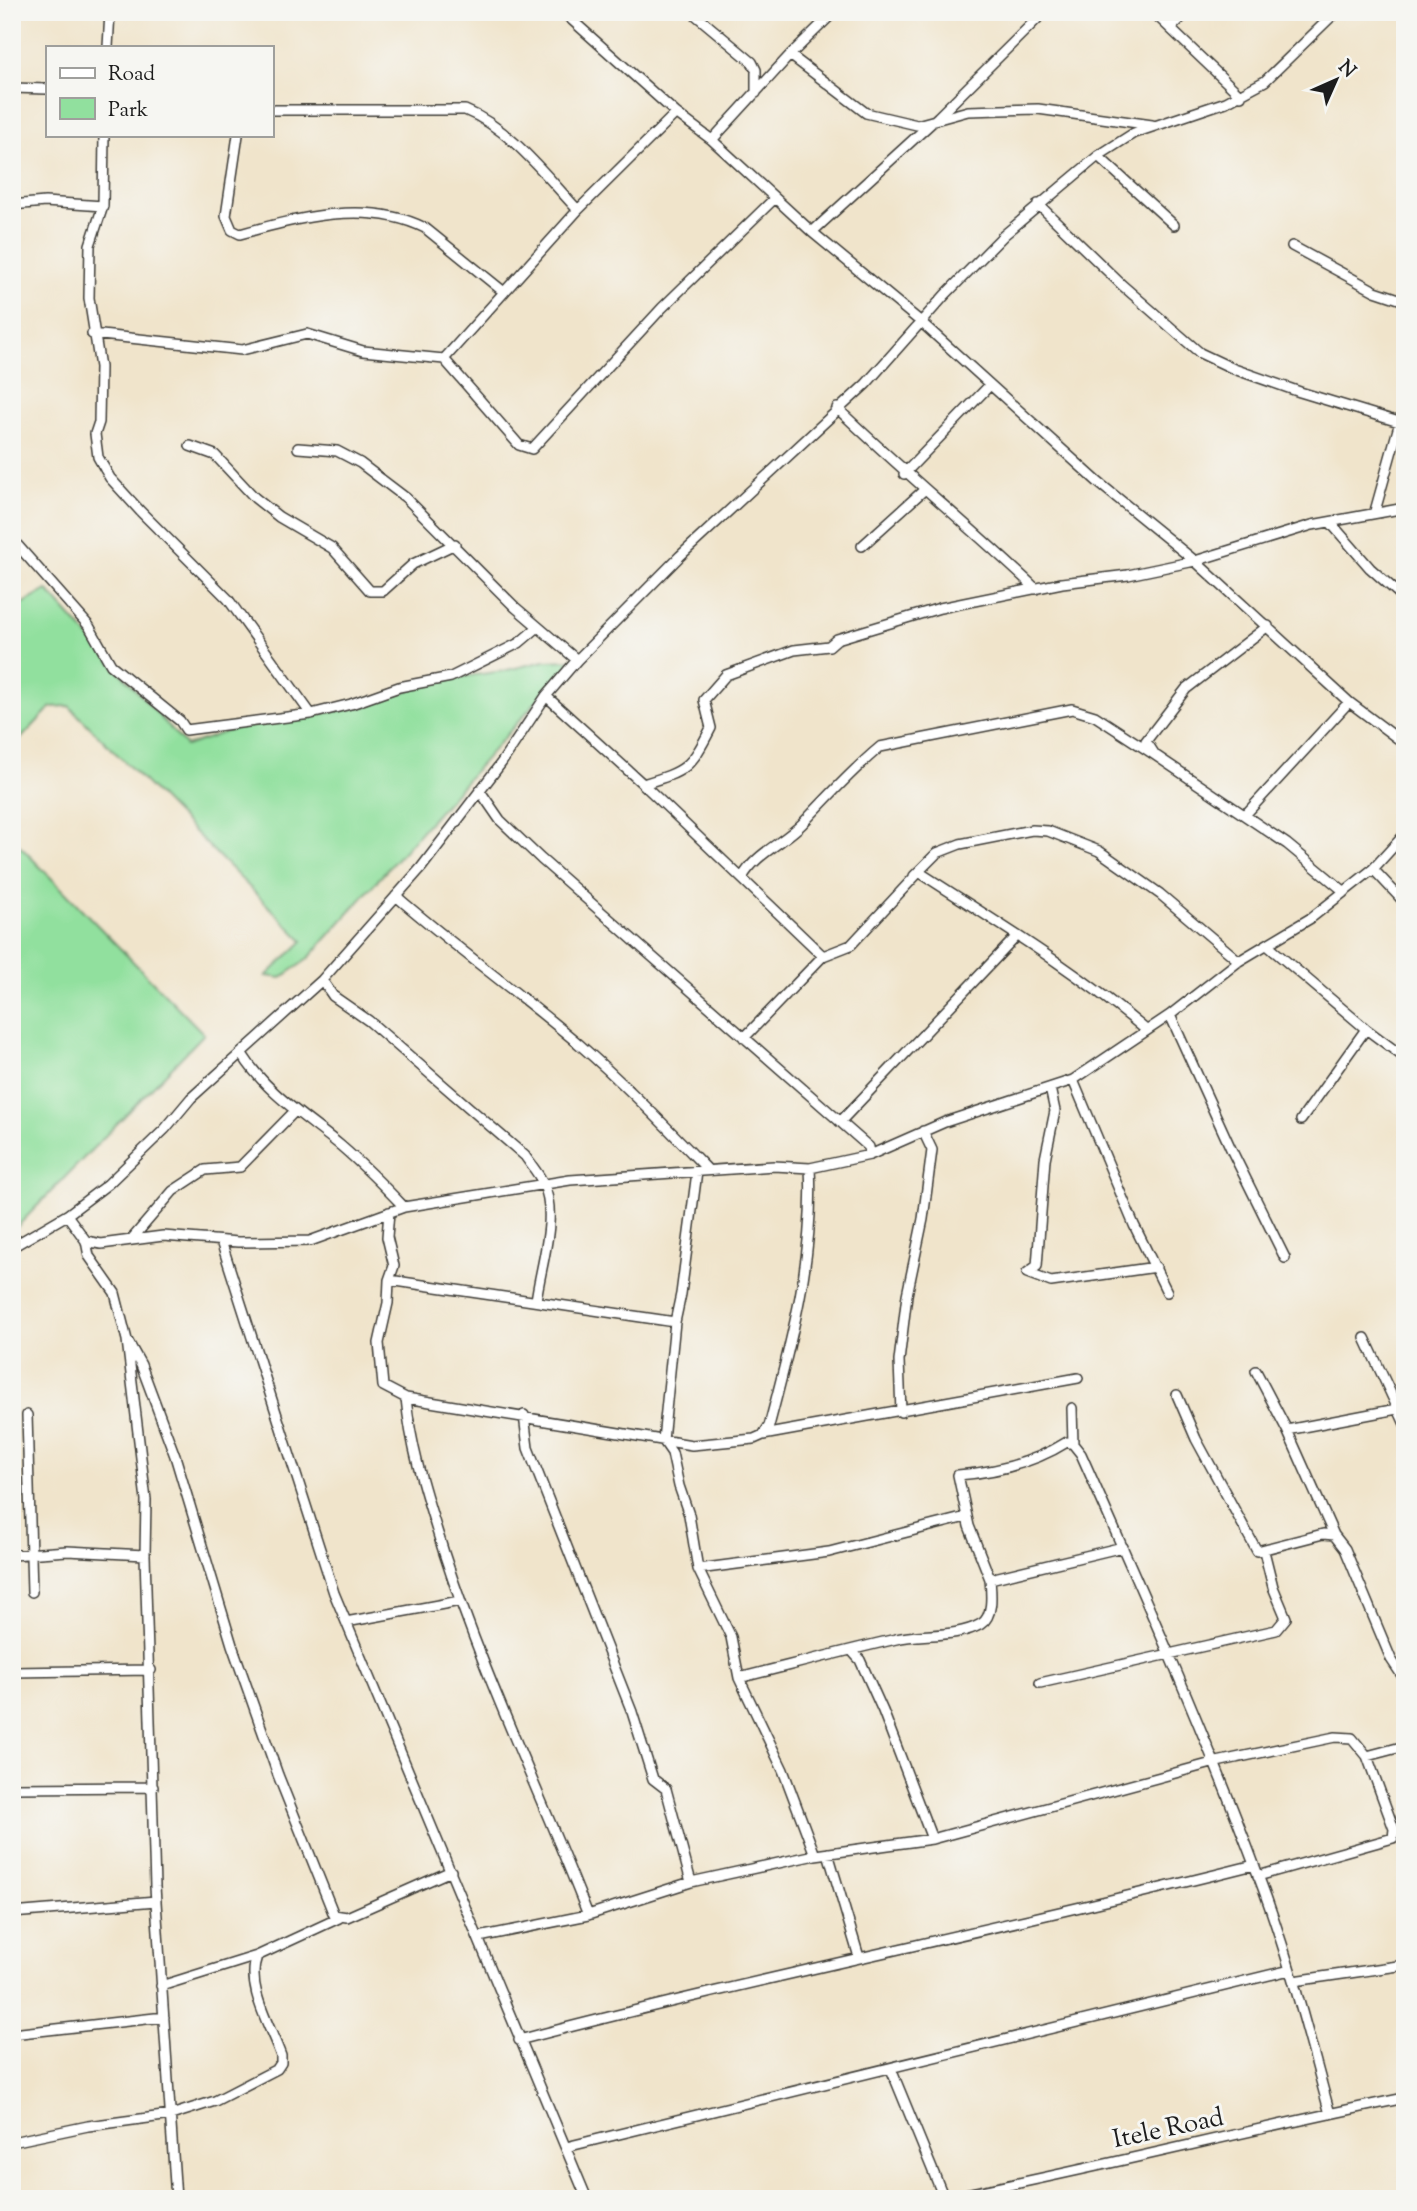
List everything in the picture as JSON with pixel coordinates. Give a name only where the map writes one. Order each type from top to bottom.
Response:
[{"type":"street","points":[[108,46],[110,12]]},
{"type":"street","points":[[563,12],[676,113],[712,140],[812,232],[921,322],[1099,483],[1195,561],[1349,702],[1405,744]]},
{"type":"street","points":[[692,12],[752,62],[757,70],[756,93]]},
{"type":"street","points":[[712,140],[790,55],[834,12]]},
{"type":"street","points":[[812,232],[938,117],[1044,12]]},
{"type":"street","points":[[1153,12],[1241,96]]},
{"type":"street","points":[[1171,28],[1187,12]]},
{"type":"street","points":[[12,1247],[67,1215],[108,1184],[165,1129],[191,1098],[322,980],[396,896],[480,791],[546,696],[577,660],[680,556],[866,384],[921,322],[1038,204],[1098,156],[1134,133],[1241,96],[1265,81],[1336,12]]},
{"type":"street","points":[[790,55],[866,113],[917,125],[938,117],[968,111],[1038,109],[1157,126]]},
{"type":"street","points":[[12,88],[46,89]]},
{"type":"street","points":[[273,110],[465,110],[480,116],[511,141],[578,210]]},
{"type":"street","points":[[444,359],[578,210],[676,113]]},
{"type":"street","points":[[1117,120],[1134,133]]},
{"type":"street","points":[[104,136],[103,206],[90,245],[92,334],[100,367],[99,422],[95,434],[97,457],[110,478],[141,512],[228,598],[311,714]]},
{"type":"street","points":[[238,136],[226,216],[232,230],[240,234],[317,214],[360,215],[412,221],[425,228],[505,292]]},
{"type":"street","points":[[1098,156],[1174,225]]},
{"type":"street","points":[[92,334],[242,350],[307,334],[363,351],[444,359],[519,444],[532,449],[662,308],[775,198]]},
{"type":"street","points":[[12,205],[45,202],[103,206]]},
{"type":"street","points":[[1038,204],[1122,285],[1200,353],[1234,369],[1300,392],[1399,422]]},
{"type":"street","points":[[1292,246],[1375,291],[1405,301]]},
{"type":"street","points":[[904,474],[989,386]]},
{"type":"street","points":[[1375,511],[1405,404]]},
{"type":"street","points":[[837,408],[904,474],[969,526],[1036,589]]},
{"type":"street","points":[[190,446],[215,455],[271,511],[332,548],[370,591],[383,591],[413,565],[455,544]]},
{"type":"street","points":[[298,448],[337,451],[360,463],[405,498],[538,627],[577,660]]},
{"type":"street","points":[[862,546],[924,490]]},
{"type":"street","points":[[643,784],[682,772],[701,748],[711,728],[704,701],[726,675],[794,650],[829,646],[837,639],[940,608],[1195,561],[1219,551],[1330,522],[1375,511],[1405,508]]},
{"type":"street","points":[[1330,522],[1370,568],[1405,599]]},
{"type":"street","points":[[12,539],[89,626],[111,664],[180,721],[186,730],[311,714],[351,704],[399,687],[451,677],[519,643],[538,627]]},
{"type":"street","points":[[1155,755],[1146,741],[1148,735],[1186,688],[1268,626]]},
{"type":"street","points":[[546,696],[643,784],[823,956]]},
{"type":"street","points":[[1245,815],[1349,702]]},
{"type":"street","points":[[742,878],[749,866],[801,825],[855,767],[880,747],[1072,709],[1095,716],[1245,815],[1345,892]]},
{"type":"street","points":[[480,791],[500,820],[533,851],[869,1147],[870,1155]]},
{"type":"street","points":[[744,1038],[823,956],[851,945],[937,853],[960,844],[1032,830],[1048,831],[1099,851],[1160,894],[1239,961]]},
{"type":"street","points":[[86,1241],[101,1244],[163,1236],[220,1241],[310,1241],[404,1207],[544,1184],[630,1174],[774,1166],[810,1168],[870,1155],[923,1131],[1073,1080],[1170,1015],[1239,961],[1311,918],[1373,869],[1405,834]]},
{"type":"street","points":[[1373,869],[1405,903]]},
{"type":"street","points":[[911,879],[919,872],[1104,994],[1146,1030]]},
{"type":"street","points":[[396,896],[460,952],[517,993],[582,1047],[644,1104],[702,1171]]},
{"type":"street","points":[[841,1122],[1016,937]]},
{"type":"street","points":[[1267,944],[1366,1029],[1405,1058]]},
{"type":"street","points":[[322,980],[333,996],[369,1021],[525,1156],[544,1184],[549,1205],[547,1237],[536,1301]]},
{"type":"street","points":[[1170,1015],[1231,1149],[1285,1258]]},
{"type":"street","points":[[1301,1121],[1366,1029]]},
{"type":"street","points":[[242,1054],[252,1070],[294,1112],[340,1146],[404,1207]]},
{"type":"street","points":[[1073,1080],[1134,1225],[1167,1292]]},
{"type":"street","points":[[1050,1088],[1055,1111],[1045,1159],[1037,1266],[1027,1273],[1051,1282],[1156,1267]]},
{"type":"street","points":[[130,1241],[173,1191],[205,1170],[240,1167],[294,1112]]},
{"type":"street","points":[[901,1412],[899,1362],[907,1295],[923,1219],[932,1150],[923,1131]]},
{"type":"street","points":[[763,1435],[769,1426],[789,1351],[809,1241],[812,1199],[810,1168]]},
{"type":"street","points":[[702,1171],[675,1322],[663,1440],[672,1453],[689,1515],[698,1570],[731,1637],[739,1678],[783,1769],[815,1855]]},
{"type":"street","points":[[389,1212],[387,1237],[394,1266],[389,1280],[388,1303],[379,1343],[382,1378],[383,1386],[406,1398],[524,1415],[692,1445],[754,1439],[763,1435],[1078,1378]]},
{"type":"street","points":[[67,1215],[86,1241],[89,1256],[115,1293],[127,1340],[146,1500],[145,1555],[151,1670],[156,1901],[176,2199]]},
{"type":"street","points":[[220,1241],[274,1412],[346,1622],[587,2199]]},
{"type":"street","points":[[389,1280],[675,1322]]},
{"type":"street","points":[[1365,1338],[1405,1424]]},
{"type":"street","points":[[127,1340],[141,1365],[175,1456],[232,1646],[278,1774],[329,1906],[340,1918]]},
{"type":"street","points":[[1256,1371],[1287,1430],[1334,1535],[1345,1549],[1391,1659],[1405,1681]]},
{"type":"street","points":[[1177,1395],[1196,1439],[1257,1551],[1323,1534],[1334,1535]]},
{"type":"street","points":[[406,1398],[409,1429],[422,1488],[460,1601],[496,1696],[535,1779],[589,1915]]},
{"type":"street","points":[[1072,1408],[1073,1444]]},
{"type":"street","points":[[1287,1430],[1397,1409]]},
{"type":"street","points":[[27,1415],[32,1592]]},
{"type":"street","points":[[524,1415],[528,1448],[632,1712],[643,1756],[653,1779],[666,1789],[691,1882]]},
{"type":"street","points":[[739,1678],[982,1624],[987,1617],[991,1598],[990,1579],[966,1517],[957,1475],[996,1471],[1055,1450],[1067,1442],[1073,1444],[1082,1454],[1123,1547],[1254,1865],[1294,1981],[1330,2114]]},
{"type":"street","points":[[698,1570],[829,1552],[966,1517]]},
{"type":"street","points":[[990,1579],[1123,1547]]},
{"type":"street","points":[[12,1555],[67,1551],[145,1555]]},
{"type":"street","points":[[1040,1683],[1276,1630],[1286,1618],[1273,1587],[1264,1551]]},
{"type":"street","points":[[346,1622],[460,1601]]},
{"type":"street","points":[[852,1651],[860,1660],[883,1710],[932,1839]]},
{"type":"street","points":[[12,1672],[151,1670]]},
{"type":"street","points":[[479,1937],[589,1915],[691,1882],[815,1855],[932,1839],[1212,1763],[1344,1736],[1352,1738],[1367,1756],[1394,1829],[1393,1838],[1258,1876]]},
{"type":"street","points":[[1367,1756],[1405,1746]]},
{"type":"street","points":[[12,1788],[153,1787]]},
{"type":"street","points":[[828,1853],[859,1957]]},
{"type":"street","points":[[519,2040],[859,1957],[1056,1915],[1254,1865]]},
{"type":"street","points":[[161,1986],[257,1956],[451,1871]]},
{"type":"street","points":[[12,1913],[156,1901]]},
{"type":"street","points":[[12,2142],[88,2126],[171,2115],[215,2101],[276,2069],[281,2063],[252,1970],[257,1956]]},
{"type":"street","points":[[1294,1981],[1405,1965]]},
{"type":"street","points":[[566,2147],[1290,1970]]},
{"type":"street","points":[[12,2034],[164,2017]]},
{"type":"street","points":[[891,2069],[942,2198]]},
{"type":"street","name":"Itele Road","points":[[942,2198],[1022,2184],[1148,2152],[1405,2098]]},
{"type":"green space","points":[[47,590],[186,746],[236,728],[366,706],[432,681],[503,671],[544,661],[573,660],[308,959],[281,978],[266,976],[303,941],[69,706],[51,707],[12,748],[12,610]]},
{"type":"green space","points":[[12,838],[204,1034],[12,1232]]}]
